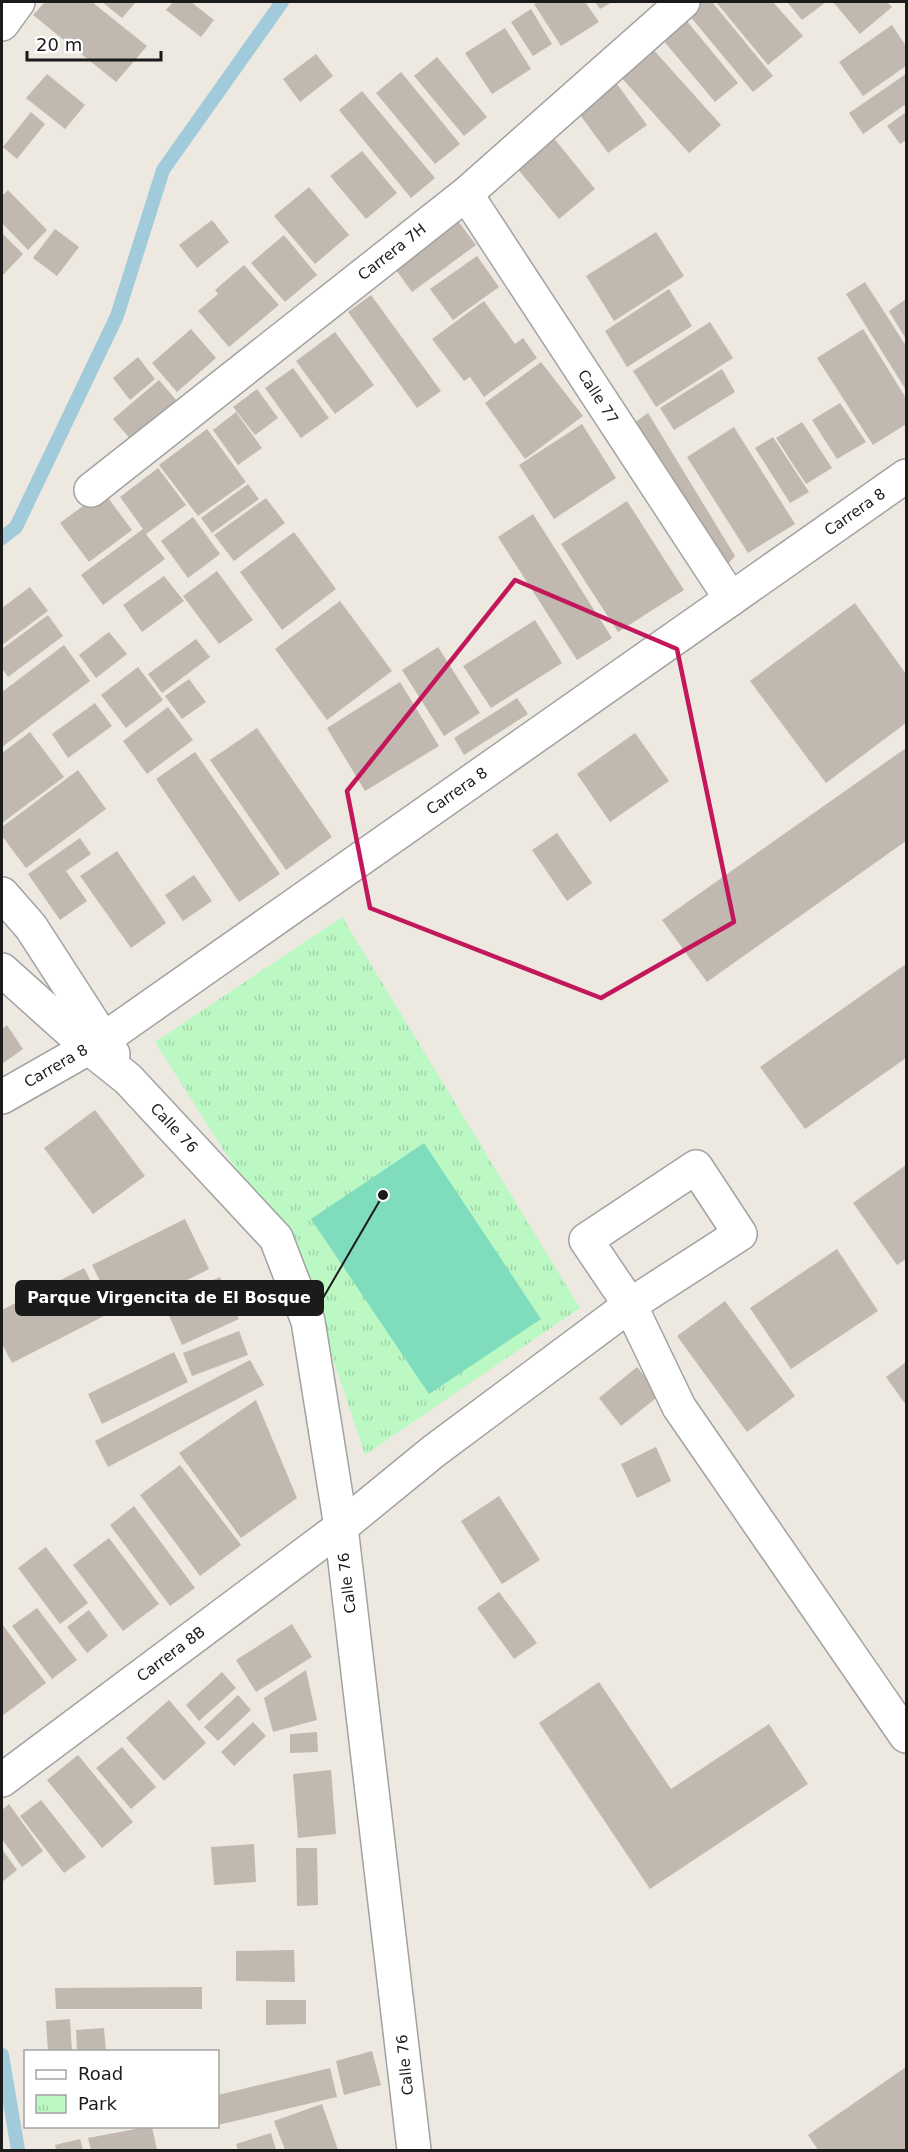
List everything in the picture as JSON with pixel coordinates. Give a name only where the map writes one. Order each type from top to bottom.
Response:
[{"type":"street","points":[[2,24],[18,2]]},
{"type":"street","name":"Carrera 7H","points":[[91,490],[466,194],[683,2]]},
{"type":"street","name":"Calle 77","points":[[466,194],[731,599]]},
{"type":"street","name":"Carrera 8","points":[[2,1097],[96,1043],[906,476]]},
{"type":"street","name":"Calle 76","points":[[2,894],[31,927],[96,1043]]},
{"type":"street","name":"Calle 76","points":[[2,970],[96,1043],[276,1238],[308,1321],[340,1527],[414,2151]]},
{"type":"street","points":[[630,1305],[740,1234],[696,1167],[586,1240],[630,1305],[679,1407],[906,1736]]},
{"type":"street","name":"Carrera 8B","points":[[2,1780],[340,1527],[434,1450],[630,1305]]},
{"type":"highlighted area","points":[[515,580],[677,649],[734,922],[601,998],[370,908],[347,791]]},
{"type":"green space","points":[[342,917],[580,1308],[365,1455],[320,1320],[283,1235],[226,1154],[155,1042]]},
{"type":"green space","points":[[424,1143],[541,1319],[429,1394],[311,1219]]},
{"type":"building","points":[[45,2],[92,2],[147,46],[116,82],[33,15]]},
{"type":"building","points":[[102,2],[136,2],[122,18]]},
{"type":"building","points":[[173,2],[191,2],[214,20],[201,37],[166,10]]},
{"type":"building","points":[[539,2],[585,2],[599,22],[561,46],[534,4]]},
{"type":"building","points":[[595,2],[612,2],[600,9]]},
{"type":"building","points":[[693,2],[712,2],[773,76],[753,92],[684,9]]},
{"type":"building","points":[[716,2],[773,2],[803,36],[768,65]]},
{"type":"building","points":[[787,2],[826,2],[802,20]]},
{"type":"building","points":[[833,2],[887,2],[892,7],[860,34]]},
{"type":"building","points":[[531,9],[552,44],[533,56],[511,22]]},
{"type":"building","points":[[686,20],[738,83],[715,102],[663,40]]},
{"type":"building","points":[[892,25],[906,46],[906,66],[863,96],[839,62]]},
{"type":"building","points":[[505,28],[531,69],[492,94],[465,53]]},
{"type":"building","points":[[651,47],[721,125],[689,153],[620,76]]},
{"type":"building","points":[[316,54],[333,76],[300,102],[283,79]]},
{"type":"building","points":[[437,57],[487,117],[464,136],[414,76]]},
{"type":"building","points":[[401,72],[460,144],[435,164],[376,93]]},
{"type":"building","points":[[47,74],[85,105],[65,129],[26,98]]},
{"type":"building","points":[[906,74],[906,104],[863,134],[849,113]]},
{"type":"building","points":[[617,84],[647,125],[608,153],[578,112]]},
{"type":"building","points":[[362,91],[435,178],[411,198],[339,110]]},
{"type":"building","points":[[31,112],[45,124],[17,159],[3,147]]},
{"type":"building","points":[[906,112],[906,140],[900,144],[887,126]]},
{"type":"building","points":[[553,137],[595,189],[559,219],[516,167]]},
{"type":"building","points":[[362,151],[397,193],[366,219],[330,176]]},
{"type":"building","points":[[309,187],[349,235],[315,264],[274,216]]},
{"type":"building","points":[[8,190],[47,230],[28,250],[2,223],[2,196]]},
{"type":"building","points":[[455,217],[476,245],[412,292],[391,263]]},
{"type":"building","points":[[212,220],[229,242],[197,268],[179,245]]},
{"type":"building","points":[[55,229],[79,247],[57,276],[33,258]]},
{"type":"building","points":[[656,232],[684,276],[614,321],[586,276]]},
{"type":"building","points":[[2,233],[23,254],[2,276]]},
{"type":"building","points":[[284,235],[317,275],[285,302],[251,263]]},
{"type":"building","points":[[477,256],[499,287],[453,320],[430,289]]},
{"type":"building","points":[[244,265],[279,305],[229,347],[198,311],[218,294],[215,290]]},
{"type":"building","points":[[865,282],[906,346],[906,390],[846,294]]},
{"type":"building","points":[[669,289],[692,326],[627,367],[605,331]]},
{"type":"building","points":[[371,295],[441,391],[417,408],[348,312]]},
{"type":"building","points":[[906,299],[906,339],[889,311]]},
{"type":"building","points":[[484,301],[515,344],[523,338],[537,358],[484,397],[470,377],[464,381],[432,339]]},
{"type":"building","points":[[710,322],[733,358],[656,407],[633,371]]},
{"type":"building","points":[[191,329],[216,358],[177,392],[152,363]]},
{"type":"building","points":[[863,329],[906,398],[906,424],[873,445],[817,358]]},
{"type":"building","points":[[335,332],[374,385],[335,414],[296,361]]},
{"type":"building","points":[[138,357],[155,379],[130,400],[113,378]]},
{"type":"building","points":[[541,362],[583,416],[525,459],[485,403]]},
{"type":"building","points":[[293,368],[329,418],[301,438],[265,388]]},
{"type":"building","points":[[722,369],[735,392],[674,430],[660,408]]},
{"type":"building","points":[[159,380],[177,401],[132,441],[113,419]]},
{"type":"building","points":[[257,389],[278,418],[255,435],[233,407]]},
{"type":"building","points":[[840,403],[866,442],[837,459],[812,420]]},
{"type":"building","points":[[236,412],[262,448],[238,465],[213,430]]},
{"type":"building","points":[[648,413],[735,556],[726,566],[631,425]]},
{"type":"building","points":[[802,422],[832,468],[806,484],[776,438]]},
{"type":"building","points":[[582,424],[616,478],[554,519],[519,465]]},
{"type":"building","points":[[734,427],[795,524],[748,553],[687,457]]},
{"type":"building","points":[[207,429],[246,482],[198,516],[159,465]]},
{"type":"building","points":[[773,437],[809,492],[790,503],[755,448]]},
{"type":"building","points":[[158,468],[186,505],[146,534],[165,559],[103,605],[81,575],[143,529],[120,497]]},
{"type":"building","points":[[248,484],[259,499],[212,533],[201,518]]},
{"type":"building","points":[[103,491],[132,530],[89,562],[60,523]]},
{"type":"building","points":[[266,498],[285,523],[234,561],[214,535]]},
{"type":"building","points":[[627,501],[684,590],[618,632],[561,544]]},
{"type":"building","points":[[533,514],[612,638],[577,660],[498,537]]},
{"type":"building","points":[[193,517],[220,554],[188,578],[161,541]]},
{"type":"building","points":[[294,532],[336,589],[282,630],[240,572]]},
{"type":"building","points":[[217,571],[253,620],[219,644],[183,596]]},
{"type":"building","points":[[164,576],[184,601],[142,632],[123,605]]},
{"type":"building","points":[[30,587],[48,611],[2,645],[2,608]]},
{"type":"building","points":[[340,601],[392,671],[327,720],[275,649]]},
{"type":"building","points":[[855,603],[906,674],[906,723],[826,783],[750,681]]},
{"type":"building","points":[[48,615],[63,636],[8,677],[2,668],[2,649]]},
{"type":"building","points":[[535,620],[562,663],[491,708],[463,666]]},
{"type":"building","points":[[109,632],[127,654],[96,678],[79,655]]},
{"type":"building","points":[[196,639],[210,657],[162,693],[148,674]]},
{"type":"building","points":[[64,645],[90,681],[2,747],[2,692]]},
{"type":"building","points":[[438,647],[480,713],[444,736],[402,670]]},
{"type":"building","points":[[138,667],[163,700],[126,728],[101,695]]},
{"type":"building","points":[[189,679],[206,702],[182,719],[165,696]]},
{"type":"building","points":[[400,682],[439,746],[365,791],[327,728]]},
{"type":"building","points":[[517,698],[528,714],[464,755],[454,738]]},
{"type":"building","points":[[95,703],[112,726],[68,758],[52,734]]},
{"type":"building","points":[[168,707],[193,740],[147,774],[123,741]]},
{"type":"building","points":[[257,728],[332,837],[286,870],[210,760]]},
{"type":"building","points":[[30,732],[64,777],[2,823],[2,753]]},
{"type":"building","points":[[635,733],[669,781],[610,822],[577,774]]},
{"type":"building","points":[[906,748],[906,841],[707,982],[662,920]]},
{"type":"building","points":[[195,752],[280,874],[239,902],[156,779]]},
{"type":"building","points":[[78,770],[106,809],[26,868],[2,836],[2,827]]},
{"type":"building","points":[[557,833],[592,883],[567,901],[532,850]]},
{"type":"building","points":[[80,838],[91,854],[66,871],[87,901],[60,920],[28,874]]},
{"type":"building","points":[[117,851],[166,923],[131,948],[80,876]]},
{"type":"building","points":[[194,875],[212,901],[183,921],[165,895]]},
{"type":"building","points":[[906,964],[906,1058],[805,1129],[760,1067]]},
{"type":"building","points":[[7,1025],[23,1049],[2,1064],[2,1029]]},
{"type":"building","points":[[95,1110],[145,1176],[93,1214],[44,1148]]},
{"type":"building","points":[[906,1165],[906,1259],[897,1265],[853,1203]]},
{"type":"building","points":[[185,1219],[209,1269],[117,1315],[92,1265]]},
{"type":"building","points":[[837,1249],[878,1311],[791,1369],[750,1308]]},
{"type":"building","points":[[84,1268],[108,1314],[12,1363],[2,1344],[2,1310]]},
{"type":"building","points":[[220,1277],[239,1319],[182,1345],[163,1302]]},
{"type":"building","points":[[725,1301],[795,1396],[747,1432],[677,1336]]},
{"type":"building","points":[[239,1331],[248,1355],[192,1376],[183,1353]]},
{"type":"building","points":[[174,1352],[188,1382],[102,1424],[88,1394]]},
{"type":"building","points":[[250,1360],[264,1385],[108,1467],[95,1441]]},
{"type":"building","points":[[906,1362],[906,1405],[886,1377]]},
{"type":"building","points":[[637,1367],[660,1395],[621,1426],[599,1398]]},
{"type":"building","points":[[256,1400],[297,1498],[241,1538],[179,1453]]},
{"type":"building","points":[[656,1447],[671,1481],[637,1498],[621,1464]]},
{"type":"building","points":[[180,1465],[241,1545],[200,1576],[140,1495]]},
{"type":"building","points":[[499,1496],[540,1560],[502,1584],[461,1521]]},
{"type":"building","points":[[134,1506],[195,1588],[170,1606],[110,1525]]},
{"type":"building","points":[[109,1538],[159,1604],[123,1631],[73,1565]]},
{"type":"building","points":[[46,1547],[88,1603],[60,1624],[18,1568]]},
{"type":"building","points":[[499,1592],[537,1643],[514,1659],[477,1608]]},
{"type":"building","points":[[37,1608],[77,1660],[52,1679],[12,1626]]},
{"type":"building","points":[[89,1610],[108,1636],[87,1653],[67,1627]]},
{"type":"building","points":[[2,1624],[46,1683],[2,1716]]},
{"type":"building","points":[[292,1624],[312,1657],[256,1692],[236,1660]]},
{"type":"building","points":[[306,1670],[317,1720],[273,1732],[264,1698]]},
{"type":"building","points":[[222,1672],[236,1688],[199,1721],[186,1705]]},
{"type":"building","points":[[599,1682],[671,1789],[769,1724],[808,1784],[650,1889],[539,1723]]},
{"type":"building","points":[[238,1695],[251,1710],[218,1741],[204,1727]]},
{"type":"building","points":[[169,1700],[206,1743],[164,1781],[126,1738]]},
{"type":"building","points":[[253,1722],[266,1736],[234,1766],[221,1752]]},
{"type":"building","points":[[317,1732],[318,1752],[290,1753],[290,1734]]},
{"type":"building","points":[[122,1747],[156,1787],[131,1809],[96,1768]]},
{"type":"building","points":[[78,1755],[133,1822],[102,1848],[47,1780]]},
{"type":"building","points":[[331,1770],[336,1834],[298,1838],[293,1774]]},
{"type":"building","points":[[41,1800],[86,1857],[64,1873],[20,1816]]},
{"type":"building","points":[[9,1804],[43,1851],[22,1867],[2,1839],[2,1810]]},
{"type":"building","points":[[254,1844],[256,1882],[214,1885],[211,1847]]},
{"type":"building","points":[[296,1848],[317,1848],[318,1905],[297,1906]]},
{"type":"building","points":[[2,1849],[17,1870],[2,1882]]},
{"type":"building","points":[[294,1950],[295,1982],[236,1981],[236,1951]]},
{"type":"building","points":[[202,1987],[202,2009],[56,2009],[55,1988]]},
{"type":"building","points":[[266,2000],[306,2000],[306,2024],[266,2025]]},
{"type":"building","points":[[70,2019],[72,2050],[48,2050],[46,2021]]},
{"type":"building","points":[[104,2028],[106,2050],[77,2050],[76,2030]]},
{"type":"building","points":[[372,2051],[381,2085],[344,2095],[336,2061]]},
{"type":"building","points":[[906,2067],[906,2150],[818,2150],[808,2135]]},
{"type":"building","points":[[330,2068],[337,2097],[219,2125],[219,2095]]},
{"type":"building","points":[[322,2104],[338,2150],[285,2150],[274,2121]]},
{"type":"building","points":[[152,2128],[157,2150],[91,2150],[88,2138]]},
{"type":"building","points":[[271,2133],[276,2150],[238,2150],[236,2144]]},
{"type":"building","points":[[80,2139],[83,2150],[56,2150],[55,2145]]},
{"type":"waterway","points":[[2,538],[16,527],[117,316],[163,170],[282,2]]},
{"type":"waterway","points":[[2,2055],[18,2150]]},
{"type":"place","name":"Parque Virgencita de El Bosque","points":[[383,1195]]}]
